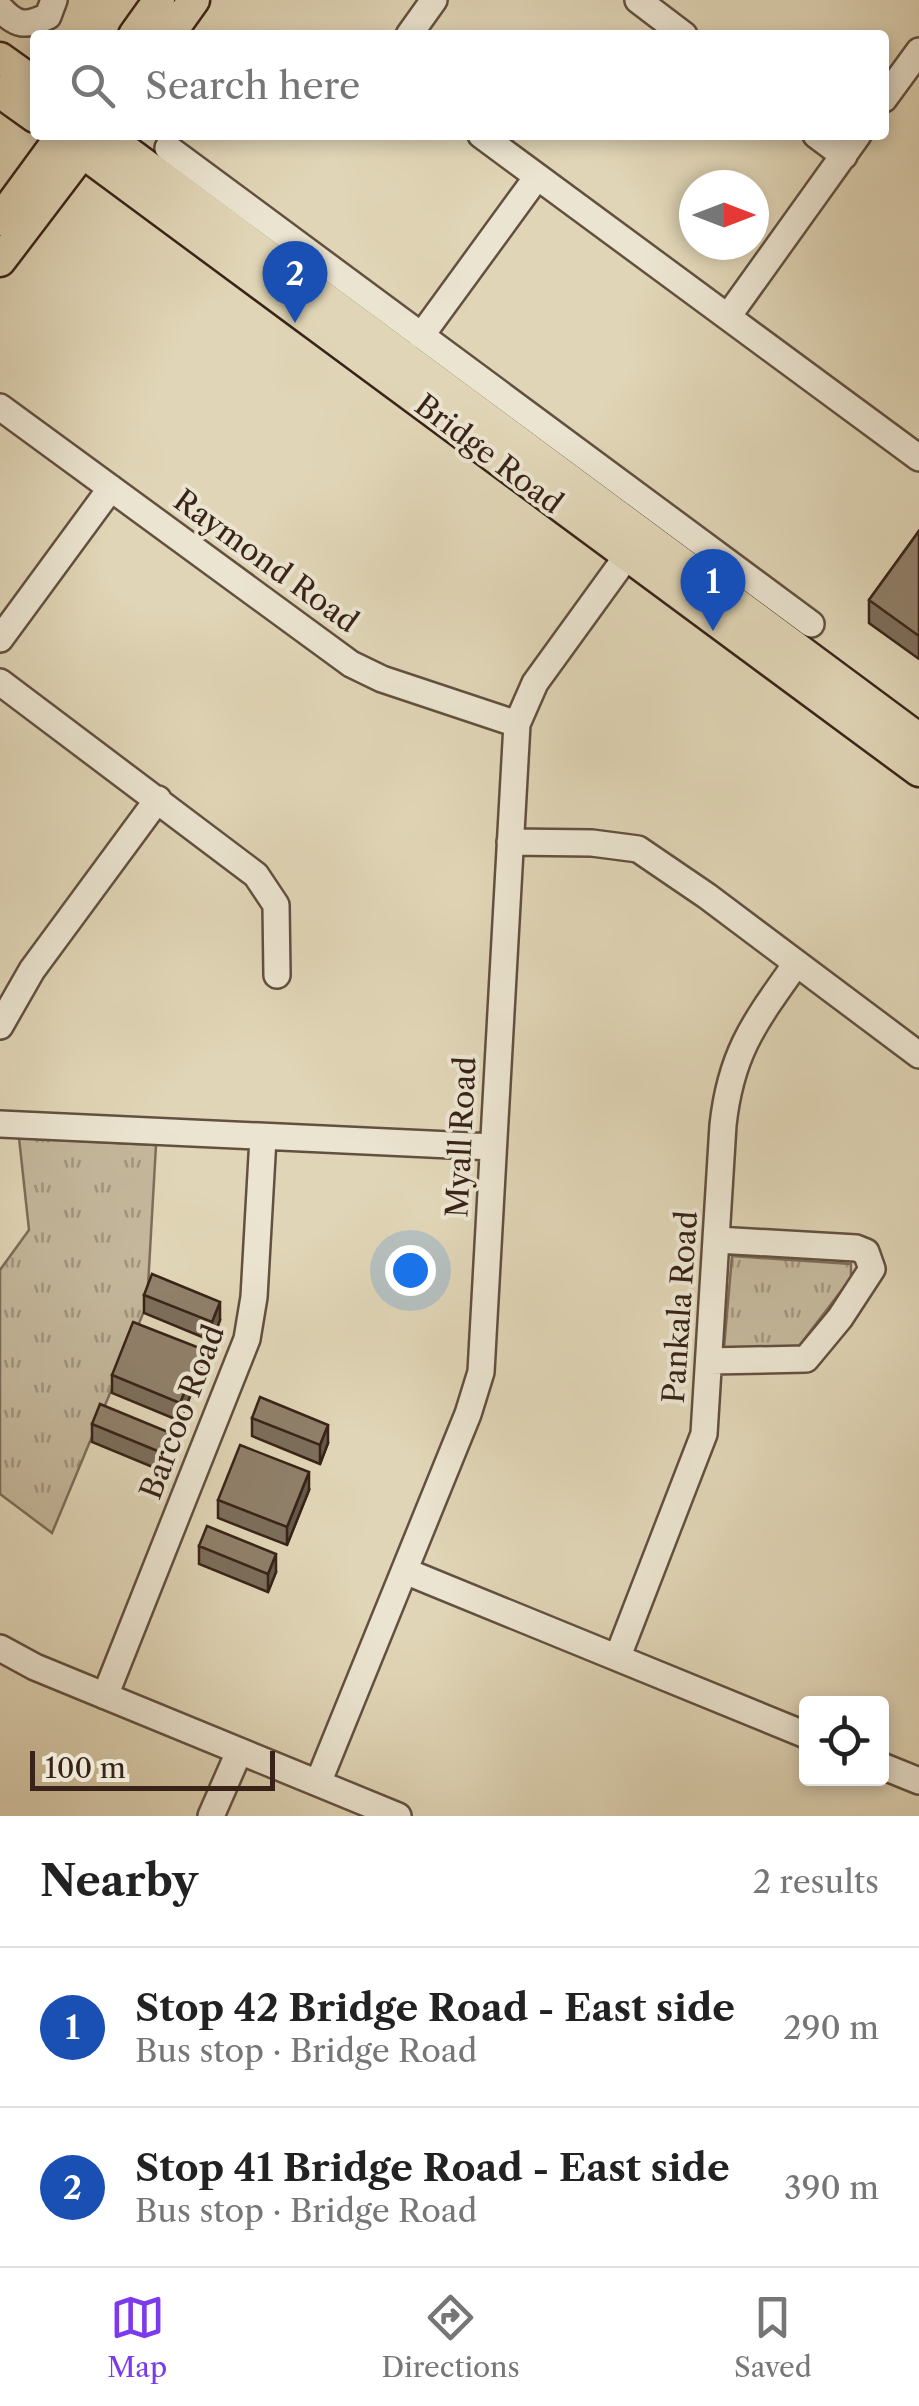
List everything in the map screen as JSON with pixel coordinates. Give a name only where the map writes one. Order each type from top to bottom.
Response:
[{"type":"main road","points":[[138,30],[159,0]]},
{"type":"main road","points":[[173,30],[194,0]]},
{"type":"main road","points":[[0,58],[30,80]]},
{"type":"main road","points":[[0,92],[30,114]]},
{"type":"main road","points":[[0,220],[75,140]]},
{"type":"main road","points":[[0,261],[76,140]]},
{"type":"main road","name":"Bridge Road","points":[[80,140],[635,545],[919,738]]},
{"type":"main road","name":"Bridge Road","points":[[90,140],[131,146],[919,772]]},
{"type":"street","points":[[0,8],[12,22],[29,26],[48,16],[54,0]]},
{"type":"street","points":[[413,30],[434,0]]},
{"type":"street","points":[[638,0],[677,30]]},
{"type":"street","points":[[889,92],[919,51]]},
{"type":"street","points":[[488,140],[919,458]]},
{"type":"street","points":[[728,315],[851,145]]},
{"type":"street","name":"Bridge Road","points":[[168,148],[811,624]]},
{"type":"street","points":[[422,336],[537,177]]},
{"type":"street","name":"Raymond Road","points":[[0,407],[365,672],[517,724]]},
{"type":"street","points":[[0,639],[110,488]]},
{"type":"street","name":"Myall Road","points":[[318,1783],[406,1571],[481,1372],[517,724],[535,683],[635,545]]},
{"type":"street","points":[[0,682],[264,882],[277,912],[277,975]]},
{"type":"street","points":[[0,1026],[32,970],[158,799]]},
{"type":"street","points":[[510,842],[592,843],[638,849],[919,1054]]},
{"type":"street","name":"Pankala Road","points":[[618,1656],[702,1445],[723,1125],[732,1070],[752,1026],[796,964]]},
{"type":"street","points":[[0,1124],[493,1147]]},
{"type":"street","name":"Barcoo Road","points":[[104,1696],[248,1339],[264,1138]]},
{"type":"street","points":[[710,1361],[806,1359],[840,1318],[872,1269],[866,1252],[856,1248],[718,1240]]},
{"type":"street","points":[[406,1571],[799,1733]]},
{"type":"street","points":[[0,1648],[104,1696],[398,1816]]},
{"type":"street","points":[[211,1816],[239,1752]]},
{"type":"street","points":[[889,1769],[919,1781]]},
{"type":"green space","points":[[19,1138],[156,1145],[147,1304],[52,1533],[0,1494],[0,1270],[29,1230]]},
{"type":"green space","points":[[732,1256],[851,1264],[851,1278],[796,1350],[724,1348]]},
{"type":"building","points":[[919,531],[919,636],[869,600]]},
{"type":"building","points":[[152,1274],[220,1302],[212,1322],[144,1295]]},
{"type":"building","points":[[133,1322],[202,1349],[180,1403],[112,1375]]},
{"type":"building","points":[[260,1397],[328,1425],[320,1445],[252,1418]]},
{"type":"building","points":[[100,1404],[168,1432],[160,1452],[92,1424]]},
{"type":"building","points":[[240,1445],[309,1472],[287,1527],[218,1500]]},
{"type":"building","points":[[207,1526],[276,1554],[268,1574],[199,1546]]},
{"type":"place","name":"Stop 41 Bridge Road - East side","points":[[295,323]]},
{"type":"place","name":"Stop 42 Bridge Road - East side","points":[[713,631]]}]
